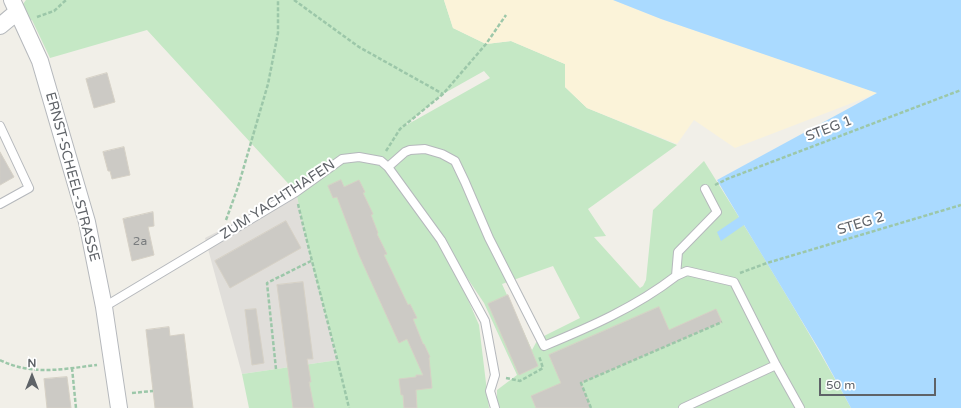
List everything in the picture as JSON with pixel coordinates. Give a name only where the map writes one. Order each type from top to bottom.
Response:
[{"type":"street","points":[[0,26],[17,12]]},
{"type":"street","name":"ERNST-SCHEEL-STRASSE","points":[[17,12],[40,61],[87,222],[104,307],[118,401]]},
{"type":"lane","points":[[0,126],[29,188],[0,204]]},
{"type":"lane","points":[[388,167],[405,152],[410,150],[425,149],[442,154],[455,161],[489,238],[544,346],[589,328],[646,297],[676,276],[687,271],[732,281],[734,282],[776,365],[800,408]]},
{"type":"lane","name":"ZUM YACHTHAFEN","points":[[104,307],[296,192],[342,158],[359,157],[381,161]]},
{"type":"lane","points":[[381,161],[388,167],[441,240],[486,321],[495,375],[490,392],[495,408]]},
{"type":"lane","points":[[676,276],[678,252],[717,212],[705,189]]},
{"type":"lane","points":[[683,408],[776,365]]},
{"type":"path","points":[[17,12],[54,11],[66,0]]},
{"type":"path","points":[[220,237],[238,187],[268,84],[278,33],[278,0]]},
{"type":"path","points":[[294,0],[359,48],[443,94]]},
{"type":"path","points":[[381,161],[400,129],[443,94],[486,44],[506,15]]},
{"type":"path","name":"STEG 1","points":[[705,189],[727,179],[961,90]]},
{"type":"path","points":[[296,192],[311,262],[338,360],[349,408]]},
{"type":"path","name":"STEG 2","points":[[732,281],[737,275],[768,263],[961,204]]},
{"type":"path","points":[[276,369],[267,282],[311,262]]},
{"type":"path","points":[[591,408],[581,383],[722,322]]},
{"type":"path","points":[[495,375],[520,381],[543,368],[537,350],[544,346]]},
{"type":"path","points":[[0,360],[12,366],[43,371],[113,363]]},
{"type":"path","points":[[72,368],[76,408]]},
{"type":"path","points":[[118,401],[153,392]]},
{"type":"path","points":[[70,396],[75,395]]},
{"type":"shaded area","points":[[296,192],[311,261],[338,360],[242,374],[205,238]]},
{"type":"green space","points":[[26,0],[444,0],[453,28],[486,44],[511,41],[565,64],[565,87],[587,108],[677,145],[588,209],[606,236],[594,237],[640,288],[646,280],[653,210],[704,161],[816,345],[851,408],[497,408],[497,390],[517,375],[484,303],[443,242],[479,325],[489,408],[249,408],[242,374],[338,360],[311,261],[296,192],[147,30],[50,58],[32,20],[22,23],[17,12]],"holes":[[[484,71],[490,78],[403,127],[443,94]],[[553,266],[580,318],[538,339],[532,350],[502,284]]]},
{"type":"sand","points":[[444,0],[613,0],[661,19],[878,93],[735,148],[694,120],[677,144],[587,108],[565,87],[565,64],[511,41],[486,44],[453,28]]},
{"type":"water","points":[[613,0],[961,0],[961,408],[851,408],[820,351],[744,225],[721,241],[717,232],[739,217],[717,180],[877,93],[661,19]]},
{"type":"building","points":[[107,73],[115,102],[94,108],[86,79]]},
{"type":"building","points":[[124,147],[130,175],[112,179],[110,171],[108,171],[103,152]]},
{"type":"building","points":[[0,152],[14,177],[0,185]]},
{"type":"building","points":[[341,180],[344,187],[359,180],[365,192],[363,193],[373,214],[371,215],[378,233],[377,234],[387,254],[384,255],[408,305],[410,304],[417,318],[413,319],[430,357],[432,388],[416,390],[417,408],[404,408],[403,395],[401,395],[399,379],[423,375],[407,339],[399,343],[359,255],[337,197],[333,198],[328,186]]},
{"type":"building","points":[[153,212],[154,226],[148,227],[154,255],[132,261],[123,219]]},
{"type":"building","points":[[286,221],[301,248],[230,288],[215,261]]},
{"type":"building","points":[[303,282],[313,359],[307,359],[311,382],[309,382],[314,408],[293,408],[277,285]]},
{"type":"building","points":[[508,295],[538,366],[519,375],[488,304]]},
{"type":"building","points":[[659,307],[669,330],[716,309],[722,322],[581,383],[591,408],[536,408],[531,396],[561,383],[549,355]]},
{"type":"building","points":[[256,309],[264,363],[252,365],[245,310]]},
{"type":"building","points":[[169,327],[170,336],[184,334],[193,408],[155,408],[146,330]]},
{"type":"building","points":[[67,377],[71,408],[47,408],[44,379]]}]
